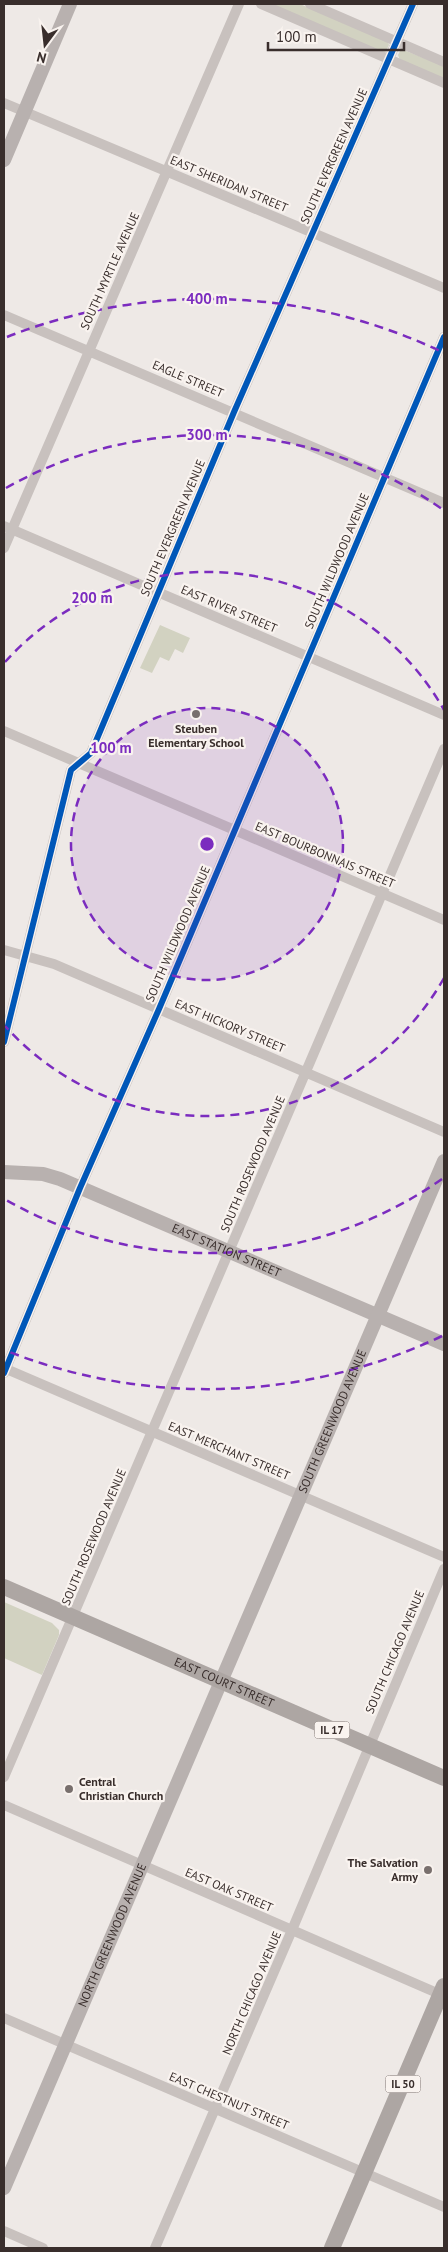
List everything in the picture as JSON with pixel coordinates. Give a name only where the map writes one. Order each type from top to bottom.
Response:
[{"type":"main road","name":"EAST COURT STREET","points":[[4,1587],[444,1778]]},
{"type":"main road","name":"IL 50","points":[[332,2248],[443,1992]]},
{"type":"street","points":[[4,160],[70,4]]},
{"type":"street","name":"SOUTH MYRTLE AVENUE","points":[[4,548],[8,528],[168,172],[239,4]]},
{"type":"street","points":[[261,4],[444,83]]},
{"type":"street","points":[[310,4],[444,62]]},
{"type":"street","name":"SOUTH EVERGREEN AVENUE","points":[[4,1042],[71,770],[90,754],[234,412],[413,4]]},
{"type":"street","name":"EAST SHERIDAN STREET","points":[[4,103],[444,288]]},
{"type":"street","name":"EAGLE STREET","points":[[4,315],[444,503]]},
{"type":"street","name":"SOUTH WILDWOOD AVENUE","points":[[4,1370],[444,337]]},
{"type":"street","name":"EAST RIVER STREET","points":[[8,528],[444,715]]},
{"type":"street","name":"EAST BOURBONNAIS STREET","points":[[4,731],[444,920]]},
{"type":"street","name":"SOUTH ROSEWOOD AVENUE","points":[[4,1777],[444,749]]},
{"type":"street","name":"EAST HICKORY STREET","points":[[4,950],[54,964],[444,1132]]},
{"type":"street","name":"SOUTH GREENWOOD AVENUE","points":[[221,1682],[444,1162]]},
{"type":"street","name":"EAST STATION STREET","points":[[4,1172],[44,1174],[80,1188],[444,1344]]},
{"type":"street","name":"EAST MERCHANT STREET","points":[[4,1370],[444,1557]]},
{"type":"street","name":"SOUTH CHICAGO AVENUE","points":[[368,1745],[444,1569]]},
{"type":"street","name":"NORTH GREENWOOD AVENUE","points":[[4,2188],[221,1682]]},
{"type":"street","name":"NORTH CHICAGO AVENUE","points":[[155,2248],[292,1930],[368,1745]]},
{"type":"street","name":"EAST OAK STREET","points":[[4,1805],[292,1930],[443,1992]]},
{"type":"street","name":"EAST CHESTNUT STREET","points":[[4,2018],[444,2207]]},
{"type":"street","points":[[4,2231],[43,2248]]},
{"type":"green space","points":[[270,4],[300,4],[388,42],[389,45],[385,53]]},
{"type":"green space","points":[[401,49],[444,66],[444,79],[400,60],[398,55]]},
{"type":"green space","points":[[160,625],[190,638],[183,653],[175,649],[169,661],[160,657],[152,673],[140,668]]},
{"type":"green space","points":[[4,1602],[52,1623],[59,1630],[59,1635],[42,1675],[4,1658]]},
{"type":"cycle path","points":[[4,1042],[71,770],[91,753],[234,412],[413,4]]},
{"type":"cycle path","points":[[4,1373],[80,1188],[159,1009],[444,337]]},
{"type":"place","name":"Steuben Elementary School","points":[[196,714]]},
{"type":"place","name":"Central Christian Church","points":[[69,1789]]},
{"type":"place","name":"The Salvation Army","points":[[428,1870]]}]
